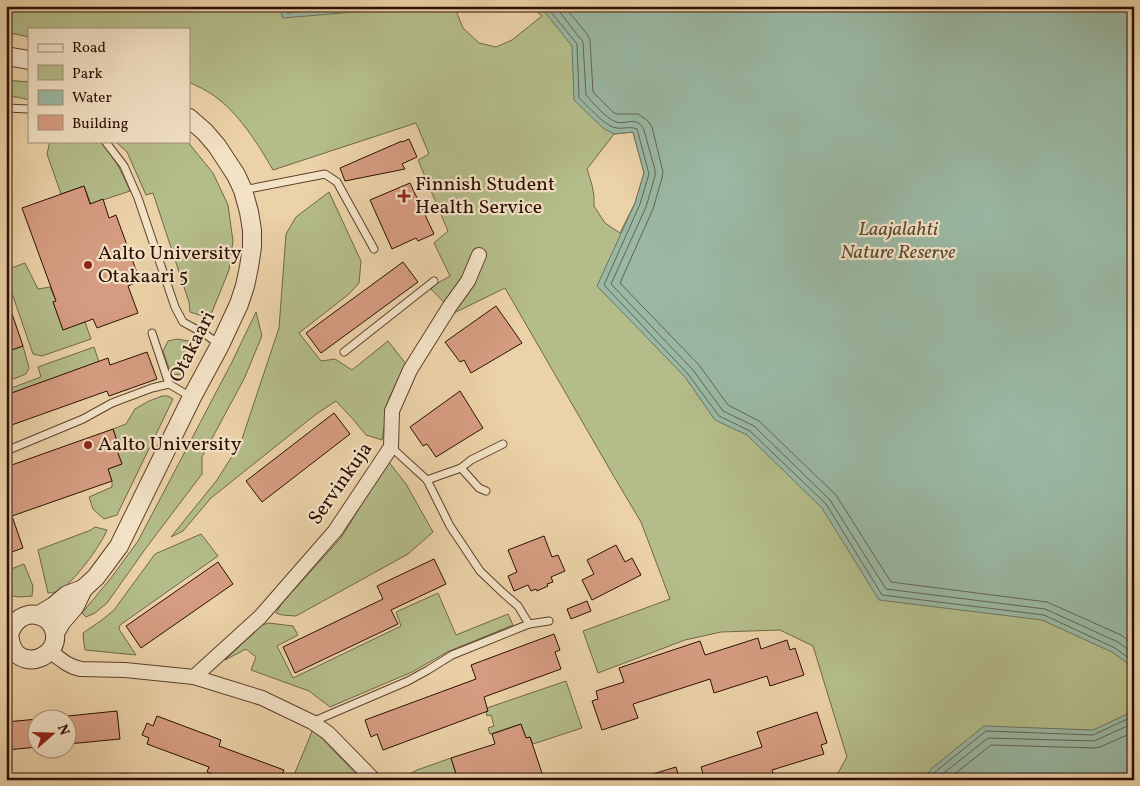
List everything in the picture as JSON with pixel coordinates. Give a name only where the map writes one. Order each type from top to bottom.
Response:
[{"type":"street","points":[[6,56],[28,60]]},
{"type":"street","name":"Otakaari","points":[[39,616],[67,595],[83,589],[96,577],[118,546],[239,304],[249,267],[252,247],[249,212],[243,190],[236,175],[217,146],[190,119]]},
{"type":"street","name":"Servinkuja","points":[[194,676],[260,617],[335,531],[391,447],[392,411],[410,370],[468,281],[479,255]]},
{"type":"street","name":"Otakaari","points":[[55,633],[62,621],[76,606],[83,589]]},
{"type":"street","points":[[27,615],[39,616],[48,620],[51,624],[55,633],[54,644],[43,658],[36,660],[14,660],[13,649],[10,643],[11,628],[27,615]]},
{"type":"street","points":[[50,651],[69,666],[81,669],[125,670],[194,676],[262,698],[312,722],[328,733],[374,780]]},
{"type":"lane","points":[[6,108],[28,109]]},
{"type":"lane","points":[[106,142],[124,166],[138,198],[175,307],[184,322],[220,344]]},
{"type":"lane","points":[[243,190],[325,174],[337,182],[374,249]]},
{"type":"lane","points":[[344,352],[434,282]]},
{"type":"lane","points":[[152,333],[170,384],[192,397]]},
{"type":"lane","points":[[6,451],[83,419],[112,403],[152,388],[170,384]]},
{"type":"lane","points":[[427,480],[461,468],[470,460],[502,444]]},
{"type":"lane","points":[[391,447],[427,480],[450,526],[480,571],[518,606],[529,624]]},
{"type":"lane","points":[[461,468],[479,488],[486,491]]},
{"type":"lane","points":[[312,722],[408,681],[452,655],[529,624],[549,621]]},
{"type":"green space","points":[[6,6],[454,6],[463,28],[479,43],[496,47],[512,40],[542,16],[530,6],[1134,6],[1134,775],[1122,780],[834,780],[847,757],[813,646],[780,630],[721,632],[685,640],[598,673],[583,631],[670,599],[641,522],[505,288],[454,313],[431,289],[450,276],[434,243],[448,231],[418,160],[429,154],[416,123],[273,170],[254,139],[231,110],[213,95],[190,83],[190,28],[28,28],[28,37],[6,32]],"holes":[[[633,132],[644,173],[635,203],[620,233],[605,223],[594,206],[592,185],[587,169],[614,134]]]},
{"type":"green space","points":[[6,80],[28,82],[28,100],[6,97]]},
{"type":"green space","points":[[50,142],[100,142],[113,158],[130,191],[91,204],[84,186],[61,194],[47,154]]},
{"type":"green space","points":[[116,142],[188,142],[213,173],[228,205],[233,241],[229,270],[212,312],[203,316],[190,312],[189,302],[153,193],[146,195],[127,152]]},
{"type":"green space","points":[[329,192],[361,261],[359,283],[349,294],[299,333],[321,361],[335,359],[352,370],[388,341],[406,364],[389,398],[382,440],[366,435],[336,401],[315,415],[211,498],[183,531],[171,537],[217,480],[241,442],[279,328],[286,234],[296,217]]},
{"type":"green space","points":[[25,263],[38,289],[50,287],[56,301],[53,302],[63,329],[85,322],[91,339],[42,356],[33,354],[6,276],[6,270]]},
{"type":"green space","points":[[256,312],[262,336],[244,379],[202,457],[202,474],[107,603],[95,613],[86,617],[82,613],[138,541],[232,362]]},
{"type":"green space","points":[[177,339],[189,341],[192,353],[182,375],[171,374],[163,351],[168,341]]},
{"type":"green space","points":[[23,346],[29,368],[26,374],[6,382],[6,352]]},
{"type":"green space","points":[[94,347],[99,362],[6,395],[6,390],[41,377],[38,367]]},
{"type":"green space","points":[[162,396],[168,396],[173,399],[117,515],[104,519],[93,509],[89,497],[112,487],[108,469],[122,464],[115,445],[118,444],[113,429],[126,424],[135,409]]},
{"type":"green space","points":[[388,461],[406,484],[433,532],[408,554],[296,616],[276,613],[282,603],[341,538]]},
{"type":"green space","points":[[95,527],[107,530],[92,555],[70,582],[56,592],[48,593],[38,550]]},
{"type":"green space","points":[[201,534],[218,556],[120,625],[119,629],[136,655],[85,650],[83,633],[114,610],[155,554]]},
{"type":"green space","points":[[24,564],[33,586],[32,596],[6,595],[6,571]]},
{"type":"green space","points":[[438,593],[456,635],[508,614],[513,625],[447,652],[412,672],[330,707],[309,691],[251,670],[256,657],[246,649],[225,660],[262,625],[269,623],[293,626],[298,635],[277,646],[293,678],[401,626],[396,612]]},
{"type":"green space","points":[[566,681],[582,728],[533,744],[530,737],[526,738],[521,724],[490,734],[488,728],[494,726],[491,715],[487,716],[487,708]]},
{"type":"green space","points":[[313,729],[362,780],[292,780]]},
{"type":"green space","points":[[451,758],[458,780],[407,780],[404,777],[417,770]]},
{"type":"green space","points":[[126,773],[146,780],[87,780]]},
{"type":"water","points":[[278,6],[426,6],[283,18]]},
{"type":"water","name":"Laajalahti Nature Reserve","points":[[540,6],[1134,6],[1134,668],[1112,652],[1042,620],[879,600],[822,508],[747,435],[715,420],[685,377],[597,286],[635,203],[644,173],[633,132],[614,134],[603,128],[574,100],[572,46]]},
{"type":"water","points":[[1134,711],[1134,780],[924,780],[931,769],[984,726],[1093,730]]},
{"type":"building","points":[[409,139],[417,157],[402,164],[405,169],[345,181],[340,168]]},
{"type":"building","points":[[410,183],[434,234],[418,241],[416,238],[392,249],[370,200]]},
{"type":"building","name":"Aalto University Otakaari 5","points":[[84,186],[90,204],[103,199],[109,218],[116,215],[140,281],[128,286],[138,313],[97,328],[93,319],[63,330],[53,302],[56,301],[22,208]]},
{"type":"building","points":[[403,262],[418,282],[321,353],[306,333]]},
{"type":"building","points":[[8,302],[23,346],[6,352],[6,303]]},
{"type":"building","points":[[496,306],[522,343],[471,373],[464,360],[460,362],[445,342]]},
{"type":"building","points":[[147,352],[157,379],[109,396],[107,391],[6,427],[6,395],[108,358],[110,365]]},
{"type":"building","points":[[460,391],[483,428],[436,457],[427,444],[423,446],[410,427]]},
{"type":"building","points":[[334,413],[350,434],[262,502],[246,481]]},
{"type":"building","points":[[113,429],[118,444],[115,445],[122,464],[108,469],[112,481],[12,516],[23,548],[6,554],[6,467]]},
{"type":"building","points":[[544,536],[552,557],[558,555],[565,571],[551,577],[553,582],[537,591],[536,589],[531,591],[528,585],[514,591],[508,576],[517,572],[508,550]]},
{"type":"building","points":[[616,545],[625,562],[632,558],[641,575],[592,600],[582,580],[594,574],[587,560]]},
{"type":"building","points":[[434,559],[446,584],[391,610],[398,624],[295,673],[283,647],[383,599],[377,586]]},
{"type":"building","points":[[218,562],[233,584],[141,648],[126,626]]},
{"type":"building","points":[[587,601],[591,611],[571,619],[567,609]]},
{"type":"building","points":[[554,634],[560,650],[555,652],[561,669],[484,697],[488,711],[383,750],[377,734],[371,737],[365,720],[476,679],[471,665]]},
{"type":"building","points":[[758,638],[761,649],[787,640],[790,650],[795,648],[804,675],[770,686],[767,676],[714,693],[710,679],[633,704],[638,718],[602,730],[592,701],[598,699],[596,691],[624,682],[619,668],[700,641],[705,655]]},
{"type":"building","points":[[117,711],[120,739],[78,743],[78,715]]},
{"type":"building","points":[[817,712],[827,743],[821,745],[824,754],[772,770],[775,780],[705,780],[701,767],[762,747],[757,732]]},
{"type":"building","points":[[157,716],[221,740],[219,746],[284,770],[280,780],[228,780],[207,772],[209,767],[147,744],[149,738],[142,735],[147,723],[153,726]]},
{"type":"building","points":[[28,720],[28,748],[6,750],[6,722]]},
{"type":"building","points":[[521,724],[526,738],[530,737],[543,776],[531,780],[458,780],[451,758],[495,744],[492,734]]},
{"type":"building","points":[[676,767],[680,780],[643,780],[643,777]]},
{"type":"place","name":"Finnish Student Health Service","points":[[404,196]]},
{"type":"place","name":"Aalto University Otakaari 5","points":[[88,265]]},
{"type":"place","name":"Aalto University","points":[[88,445]]}]
